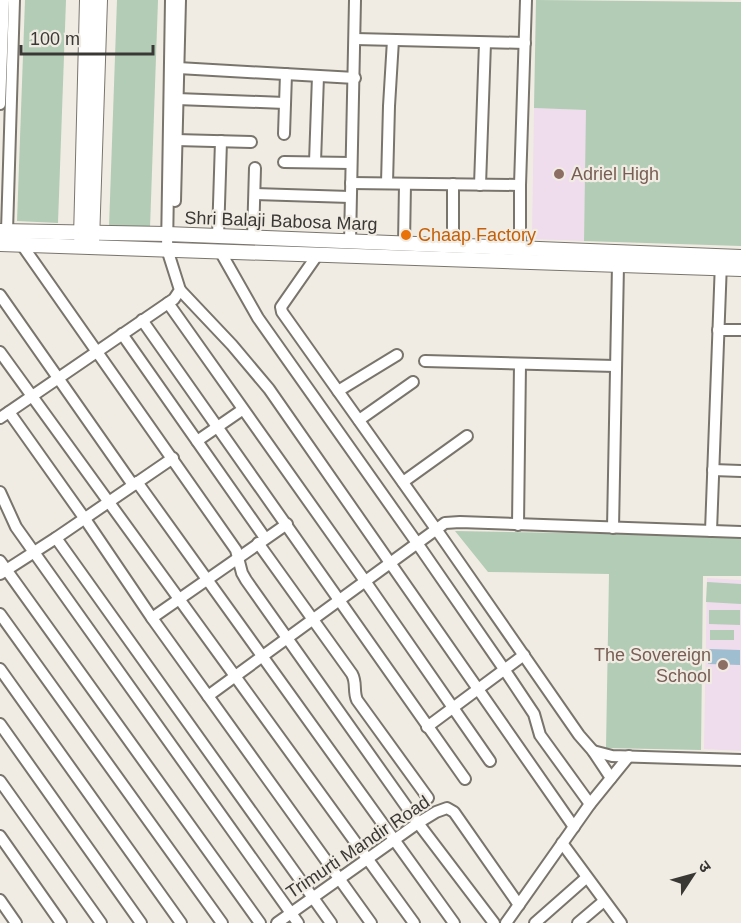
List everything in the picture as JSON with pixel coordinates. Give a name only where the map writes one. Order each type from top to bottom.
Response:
[{"type":"street","points":[[0,104],[4,0]]},
{"type":"street","points":[[3,231],[14,0]]},
{"type":"street","points":[[86,247],[87,0]]},
{"type":"street","points":[[86,231],[100,0]]},
{"type":"street","points":[[171,0],[170,251],[180,290],[232,345],[269,389],[574,827]]},
{"type":"street","points":[[170,234],[176,140],[180,0]]},
{"type":"street","points":[[350,242],[356,39],[355,0]]},
{"type":"street","points":[[520,255],[526,0]]},
{"type":"street","points":[[356,39],[525,43]]},
{"type":"street","points":[[387,183],[388,106],[393,40]]},
{"type":"street","points":[[480,184],[485,43]]},
{"type":"street","points":[[178,68],[355,78]]},
{"type":"street","points":[[284,134],[285,74]]},
{"type":"street","points":[[315,162],[318,76]]},
{"type":"street","points":[[177,99],[285,103]]},
{"type":"street","points":[[176,140],[251,142]]},
{"type":"street","points":[[218,236],[221,141]]},
{"type":"street","points":[[284,162],[351,163]]},
{"type":"street","points":[[253,238],[255,168]]},
{"type":"street","points":[[351,183],[520,185]]},
{"type":"street","points":[[404,244],[405,184]]},
{"type":"street","points":[[453,184],[453,246]]},
{"type":"street","points":[[255,194],[350,197]]},
{"type":"street","name":"Shri Balaji Babosa Marg","points":[[3,231],[86,231],[453,246],[618,265],[721,262],[741,257]]},
{"type":"street","name":"Shri Balaji Babosa Marg","points":[[0,244],[318,255],[520,255],[721,262],[741,269]]},
{"type":"street","points":[[22,244],[239,556],[242,573],[246,580],[418,823],[494,923]]},
{"type":"street","points":[[220,251],[258,318],[504,669],[534,714],[540,735],[590,804]]},
{"type":"street","points":[[318,255],[281,307],[282,312],[611,778]]},
{"type":"street","points":[[711,531],[721,262]]},
{"type":"street","points":[[613,528],[618,265]]},
{"type":"street","points":[[180,290],[174,299],[4,415],[85,519],[152,618],[371,923]]},
{"type":"street","points":[[0,295],[454,923]]},
{"type":"street","points":[[168,303],[490,761]]},
{"type":"street","points":[[142,320],[465,780]]},
{"type":"street","points":[[718,330],[741,330]]},
{"type":"street","points":[[122,334],[197,441],[261,541],[352,674],[356,683],[354,691],[357,700],[428,798]]},
{"type":"street","points":[[0,352],[414,923]]},
{"type":"street","points":[[338,391],[397,355]]},
{"type":"street","points":[[425,361],[615,366]]},
{"type":"street","points":[[518,525],[520,364]]},
{"type":"street","points":[[359,420],[413,382]]},
{"type":"street","points":[[197,441],[242,410]]},
{"type":"street","points":[[403,482],[468,436]]},
{"type":"street","points":[[173,458],[35,552],[2,568],[260,923]]},
{"type":"street","points":[[713,470],[741,471]]},
{"type":"street","points":[[0,492],[11,518],[298,923]]},
{"type":"street","points":[[208,696],[436,529],[453,522],[741,532]]},
{"type":"street","points":[[152,618],[286,524]]},
{"type":"street","points":[[56,538],[331,923]]},
{"type":"street","points":[[0,614],[222,923]]},
{"type":"street","points":[[427,727],[524,655]]},
{"type":"street","points":[[0,669],[181,923]]},
{"type":"street","points":[[0,724],[141,923]]},
{"type":"street","points":[[593,751],[605,755],[741,760]]},
{"type":"street","points":[[506,923],[590,804],[629,756]]},
{"type":"street","points":[[0,781],[101,923]]},
{"type":"street","name":"Trimurti Mandir Road","points":[[277,923],[418,823],[443,808],[450,808],[519,905]]},
{"type":"street","points":[[0,836],[61,923]]},
{"type":"street","points":[[562,843],[621,923]]},
{"type":"street","points":[[535,923],[586,878]]},
{"type":"street","points":[[0,900],[5,916],[16,923]]},
{"type":"street","points":[[578,923],[604,901]]},
{"type":"shaded area","name":"Adriel High","points":[[534,108],[587,110],[584,241],[532,239]]},
{"type":"shaded area","name":"The Sovereign School","points":[[707,578],[741,580],[741,751],[704,749]]},
{"type":"green space","points":[[25,0],[66,0],[58,223],[17,221]]},
{"type":"green space","points":[[117,0],[158,0],[150,228],[109,227]]},
{"type":"green space","points":[[536,0],[741,2],[741,246],[584,241],[586,110],[534,108]]},
{"type":"green space","points":[[455,531],[741,536],[741,576],[703,576],[701,750],[606,748],[609,574],[488,572]]},
{"type":"green space","points":[[707,582],[741,584],[741,604],[706,602]]},
{"type":"green space","points":[[709,610],[740,610],[740,625],[709,624]]},
{"type":"green space","points":[[710,630],[734,630],[734,640],[710,640]]},
{"type":"water","points":[[709,649],[740,650],[740,665],[708,664]]},
{"type":"place","name":"Adriel High","points":[[559,174]]},
{"type":"place","name":"Chaap Factory","points":[[406,235]]},
{"type":"place","name":"The Sovereign School","points":[[723,665]]}]
